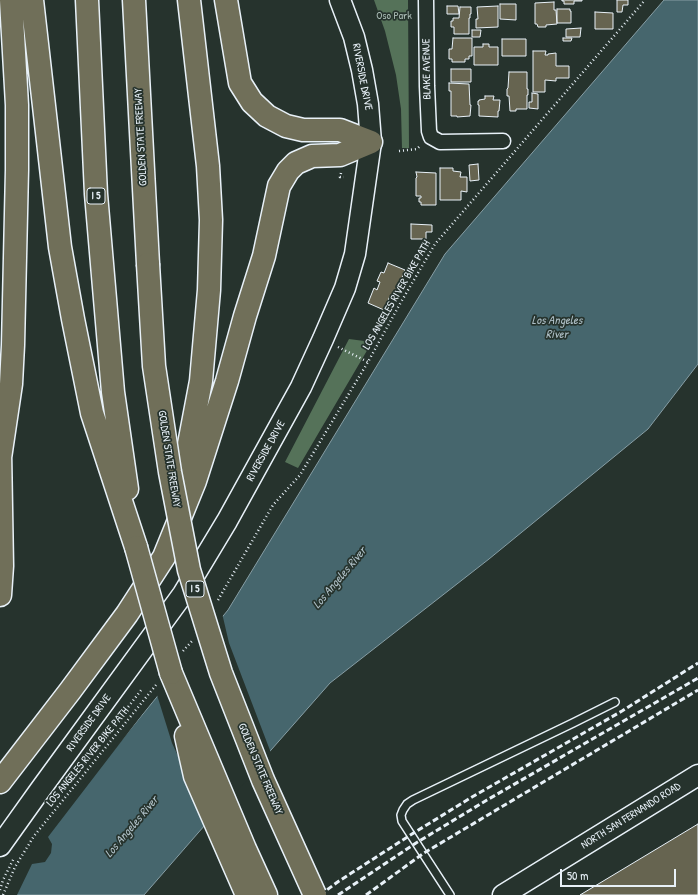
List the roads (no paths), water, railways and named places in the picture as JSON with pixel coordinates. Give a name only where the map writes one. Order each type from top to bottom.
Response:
[{"type":"highway","points":[[0,458],[11,384],[14,298],[17,105],[11,0]]},
{"type":"highway","points":[[32,0],[60,247],[73,320],[92,413],[136,547]]},
{"type":"highway","name":"I 5","points":[[87,0],[96,194],[113,392],[136,547],[170,670],[245,849],[266,895]]},
{"type":"highway","name":"GOLDEN STATE FREEWAY","points":[[134,0],[154,366],[170,472],[189,570],[221,673],[263,780],[315,895]]},
{"type":"highway","points":[[127,614],[163,543],[186,460],[202,374],[210,290],[211,220],[208,166],[189,0]]},
{"type":"highway","points":[[226,0],[240,83],[252,102],[267,116],[286,126],[303,130],[340,130],[371,142]]},
{"type":"highway","points":[[0,782],[127,614],[164,557],[195,482],[264,256],[279,186],[288,170],[296,162],[312,156],[340,155],[371,142]]},
{"type":"highway","points":[[0,450],[2,566],[0,595]]},
{"type":"highway","points":[[170,670],[195,776],[248,895]]},
{"type":"main road","name":"RIVERSIDE DRIVE","points":[[9,849],[40,790],[183,594],[227,522],[301,387],[345,288],[355,254],[371,142],[368,104],[362,70],[354,37],[340,0]]},
{"type":"main road","name":"NORTH SAN FERNANDO ROAD","points":[[503,895],[698,776]]},
{"type":"street","name":"BLAKE AVENUE","points":[[426,0],[427,86],[429,131],[431,137],[440,142],[503,141]]},
{"type":"lane","points":[[450,895],[402,821],[401,815],[407,804],[615,702]]},
{"type":"water","name":"Los Angeles River","points":[[664,0],[698,0],[698,364],[648,429],[489,559],[330,683],[144,895],[0,895],[44,835],[228,610],[445,254]]},
{"type":"railway","points":[[320,895],[339,881],[472,797],[622,711],[698,663]]},
{"type":"railway","points":[[338,895],[416,843],[487,800],[698,678]]},
{"type":"railway","points":[[366,895],[424,853],[698,690]]},
{"type":"park label","name":"Oso Park","points":[[394,16]]}]
